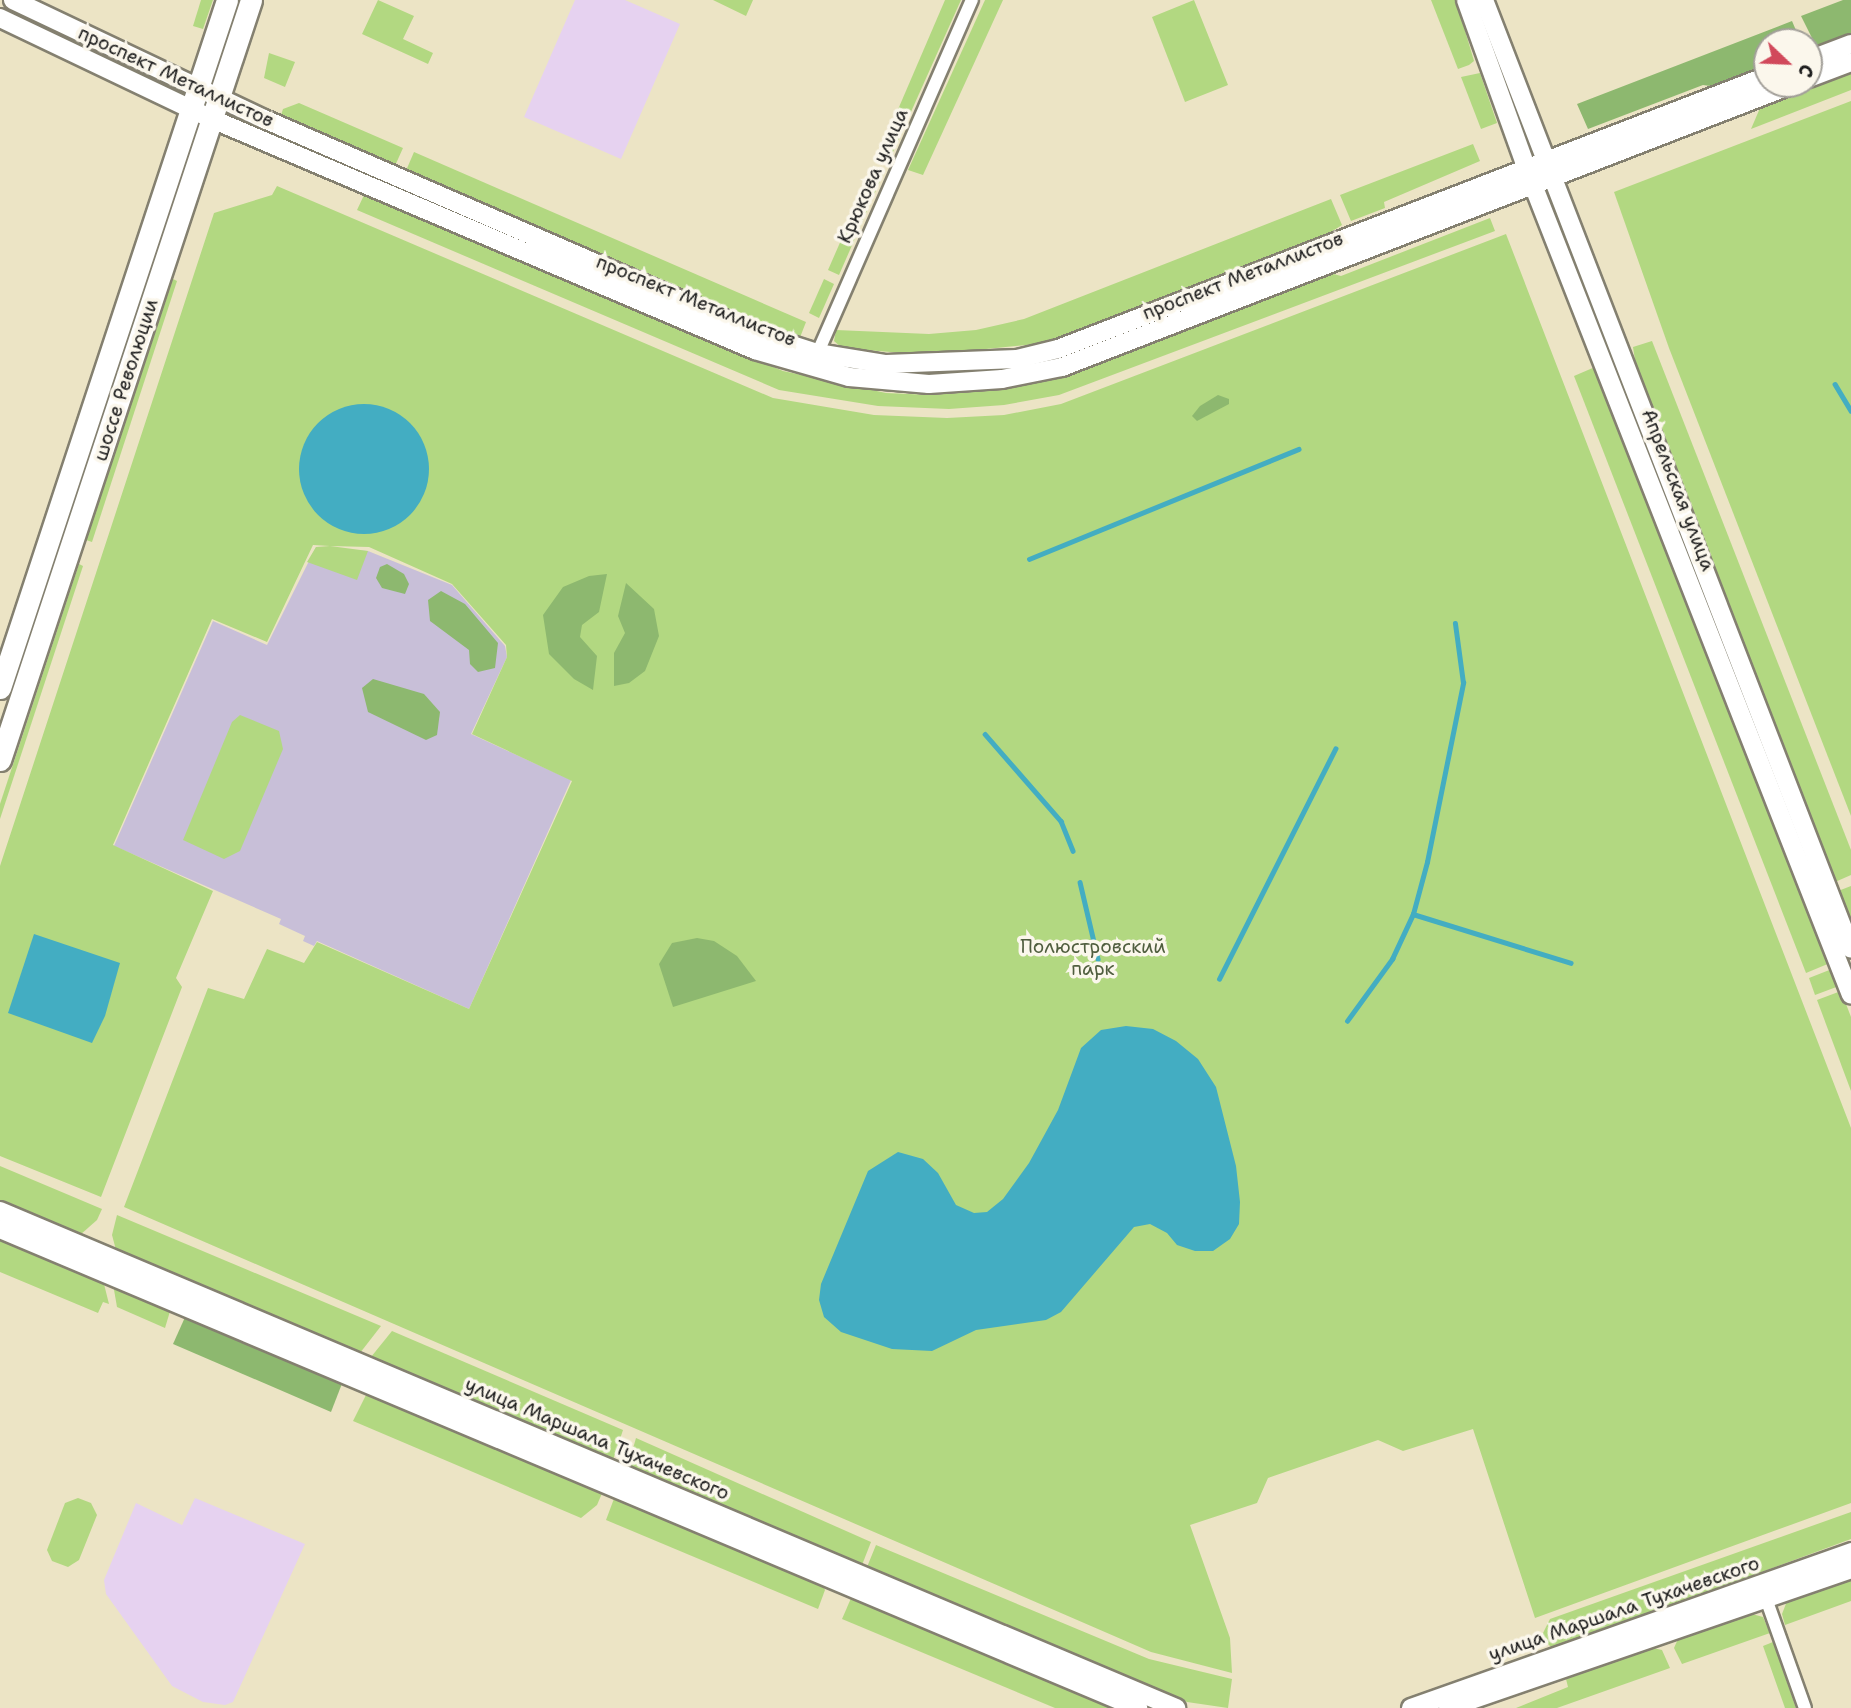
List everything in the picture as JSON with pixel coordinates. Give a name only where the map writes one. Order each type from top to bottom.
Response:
[{"type":"main road","name":"шоссе Революции","points":[[0,688],[227,0]]},
{"type":"main road","name":"шоссе Революции","points":[[0,760],[251,0]]},
{"type":"street","name":"проспект Металлистов","points":[[13,0],[219,98],[761,335],[814,361],[929,365],[1017,359],[1058,349],[1753,81]]},
{"type":"street","name":"Крюкова улица","points":[[814,361],[972,0]]},
{"type":"street","name":"Апрельская улица","points":[[1466,0],[1526,167],[1851,995]]},
{"type":"street","name":"Апрельская улица","points":[[1484,0],[1556,178],[1851,949]]},
{"type":"street","name":"проспект Металлистов","points":[[0,18],[212,119],[755,350],[929,383],[1002,379],[1062,367],[1534,187],[1759,98]]},
{"type":"street","points":[[1823,55],[1851,44]]},
{"type":"street","points":[[1823,73],[1851,62]]},
{"type":"street","name":"улица Маршала Тухачевского","points":[[0,1211],[1176,1708]]},
{"type":"street","name":"улица Маршала Тухачевского","points":[[0,1229],[1138,1708]]},
{"type":"street","name":"улица Маршала Тухачевского","points":[[1448,1708],[1763,1591],[1851,1552]]},
{"type":"street","name":"улица Маршала Тухачевского","points":[[1411,1708],[1763,1591],[1851,1569]]},
{"type":"street","points":[[1763,1591],[1805,1708]]},
{"type":"shaded area","points":[[575,0],[625,0],[680,24],[621,159],[524,117]]},
{"type":"shaded area","points":[[316,547],[368,551],[452,585],[505,646],[507,657],[471,734],[571,780],[469,1009],[317,941],[314,946],[303,941],[305,936],[279,924],[281,919],[114,846],[213,621],[267,645]]},
{"type":"shaded area","points":[[195,1498],[305,1544],[233,1702],[225,1705],[203,1702],[172,1686],[106,1594],[104,1580],[136,1503],[182,1525]]},
{"type":"green space","points":[[201,0],[213,0],[203,29],[193,26]]},
{"type":"green space","points":[[378,0],[414,16],[403,39],[433,53],[428,64],[362,34]]},
{"type":"green space","points":[[713,0],[753,0],[746,16]]},
{"type":"green space","points":[[945,0],[961,0],[889,161],[878,156]]},
{"type":"green space","points":[[985,0],[1003,0],[923,175],[908,170]]},
{"type":"green space","points":[[1194,0],[1228,85],[1185,102],[1152,17]]},
{"type":"green space","points":[[1431,0],[1456,0],[1474,61],[1469,65],[1458,69]]},
{"type":"green space","points":[[1843,0],[1851,0],[1851,35],[1823,46],[1823,28],[1807,28],[1801,16]]},
{"type":"green space","points":[[1792,21],[1795,28],[1774,28]]},
{"type":"green space","points":[[1753,36],[1753,73],[1718,87],[1703,85],[1588,129],[1577,104]]},
{"type":"green space","points":[[269,53],[295,62],[285,87],[264,78]]},
{"type":"green space","points":[[1851,71],[1851,90],[1751,129],[1760,108],[1785,98],[1823,98],[1823,82]]},
{"type":"green space","points":[[1480,73],[1497,123],[1481,129],[1461,77]]},
{"type":"green space","points":[[1851,101],[1851,816],[1669,348],[1614,192]]},
{"type":"green space","points":[[299,103],[403,148],[394,168],[386,160],[281,115],[283,109]]},
{"type":"green space","points":[[1473,144],[1480,161],[1384,202],[1385,208],[1351,221],[1340,195]]},
{"type":"green space","points":[[414,152],[806,322],[799,340],[405,173]]},
{"type":"green space","points":[[873,167],[884,172],[839,275],[828,270]]},
{"type":"green space","name":"Полюстровский парк","points":[[277,186],[773,398],[874,415],[947,418],[1004,415],[1061,404],[1506,234],[1851,1128],[1851,1503],[1535,1618],[1473,1429],[1403,1451],[1378,1440],[1268,1478],[1257,1503],[1190,1525],[1230,1638],[1232,1673],[1151,1652],[124,1207],[208,988],[244,999],[267,949],[304,963],[317,942],[469,1009],[572,781],[472,734],[507,657],[506,645],[452,584],[369,547],[313,545],[267,642],[212,619],[113,845],[213,891],[176,978],[182,987],[101,1197],[0,1156],[0,866],[214,213],[272,195]]},
{"type":"green space","points":[[365,193],[783,371],[886,393],[931,395],[1002,390],[1064,376],[1330,273],[1341,276],[1490,218],[1495,231],[1059,395],[1004,405],[949,409],[878,406],[779,390],[357,210]]},
{"type":"green space","points":[[1331,199],[1342,225],[1320,239],[1056,342],[927,355],[842,348],[834,341],[836,330],[929,334],[976,330],[1024,319]]},
{"type":"green space","points":[[173,279],[177,281],[92,542],[86,540]]},
{"type":"green space","points":[[824,279],[834,284],[819,318],[809,313]]},
{"type":"green space","points":[[1652,341],[1851,850],[1851,875],[1835,882],[1637,373],[1633,347]]},
{"type":"green space","points":[[1595,367],[1611,397],[1830,963],[1806,973],[1574,376]]},
{"type":"green space","points":[[1218,395],[1229,399],[1229,404],[1197,421],[1192,416],[1200,406]]},
{"type":"green space","points":[[316,547],[368,551],[357,580],[307,562]]},
{"type":"green space","points":[[79,564],[83,566],[0,819],[0,804]]},
{"type":"green space","points":[[387,564],[404,574],[409,584],[405,594],[382,588],[376,578],[380,567]]},
{"type":"green space","points":[[607,574],[599,612],[582,625],[580,637],[597,656],[593,690],[574,679],[549,654],[543,615],[563,587],[589,576]]},
{"type":"green space","points":[[626,583],[654,609],[659,636],[645,671],[629,683],[614,686],[614,653],[625,633],[618,616]]},
{"type":"green space","points":[[441,591],[465,604],[498,643],[495,668],[478,672],[470,664],[469,650],[430,621],[428,600]]},
{"type":"green space","points":[[373,679],[424,694],[440,712],[437,735],[426,740],[368,712],[362,688]]},
{"type":"green space","points":[[240,715],[279,731],[283,749],[240,851],[224,859],[183,840],[232,722]]},
{"type":"green space","points":[[1851,886],[1851,926],[1838,891]]},
{"type":"green space","points":[[697,938],[714,941],[737,956],[756,981],[673,1007],[659,964],[672,943]]},
{"type":"green space","points":[[1832,969],[1839,986],[1815,995],[1809,978]]},
{"type":"green space","points":[[1841,991],[1851,1017],[1851,1091],[1817,1000]]},
{"type":"green space","points":[[0,1166],[102,1209],[97,1220],[80,1235],[0,1201]]},
{"type":"green space","points":[[117,1215],[381,1326],[360,1353],[116,1250],[112,1235]]},
{"type":"green space","points":[[0,1236],[103,1280],[109,1304],[103,1302],[98,1313],[0,1272]]},
{"type":"green space","points":[[113,1284],[171,1308],[165,1328],[117,1307]]},
{"type":"green space","points":[[186,1315],[343,1381],[331,1412],[173,1344]]},
{"type":"green space","points":[[392,1331],[623,1430],[613,1460],[371,1357]]},
{"type":"green space","points":[[368,1391],[603,1491],[597,1505],[581,1518],[353,1421]]},
{"type":"green space","points":[[636,1438],[871,1542],[862,1565],[628,1466]]},
{"type":"green space","points":[[615,1496],[822,1584],[825,1590],[818,1609],[606,1520]]},
{"type":"green space","points":[[78,1498],[91,1503],[97,1515],[79,1560],[68,1567],[52,1561],[47,1550],[65,1503]]},
{"type":"green space","points":[[1851,1512],[1851,1539],[1553,1649],[1541,1637],[1550,1619]]},
{"type":"green space","points":[[876,1545],[1149,1659],[1232,1679],[1228,1708],[1187,1702],[867,1567]]},
{"type":"green space","points":[[1851,1578],[1851,1601],[1785,1625],[1782,1614],[1787,1601]]},
{"type":"green space","points":[[852,1596],[1116,1708],[1055,1708],[842,1619]]},
{"type":"green space","points":[[1752,1614],[1763,1617],[1770,1633],[1682,1664],[1674,1648],[1678,1639]]},
{"type":"green space","points":[[1773,1642],[1796,1708],[1785,1708],[1763,1646]]},
{"type":"green space","points":[[1653,1648],[1662,1650],[1670,1668],[1557,1708],[1516,1708],[1568,1687],[1566,1679]]},
{"type":"water","points":[[364,404],[389,409],[410,423],[424,444],[429,469],[424,494],[410,515],[389,529],[364,534],[339,529],[318,515],[304,494],[299,469],[304,444],[318,423],[339,409]]},
{"type":"water","points":[[34,934],[120,963],[105,1016],[92,1043],[8,1013]]},
{"type":"water","points":[[1126,1026],[1153,1029],[1176,1041],[1198,1059],[1216,1087],[1236,1166],[1240,1202],[1239,1224],[1230,1239],[1213,1251],[1195,1251],[1177,1245],[1167,1233],[1150,1224],[1134,1227],[1061,1312],[1046,1320],[976,1330],[932,1351],[892,1349],[841,1332],[824,1317],[819,1300],[821,1284],[868,1171],[898,1152],[923,1159],[938,1173],[956,1205],[974,1213],[987,1212],[1003,1199],[1029,1163],[1058,1110],[1081,1048],[1101,1030]]},
{"type":"waterway","points":[[1835,384],[1851,411]]},
{"type":"waterway","points":[[1029,559],[1298,449]]},
{"type":"waterway","points":[[1347,1021],[1392,959],[1413,914],[1427,862],[1463,683],[1455,624]]},
{"type":"waterway","points":[[985,734],[1061,821],[1073,851]]},
{"type":"waterway","points":[[1219,979],[1335,749]]},
{"type":"waterway","points":[[1080,882],[1098,959]]},
{"type":"waterway","points":[[1413,914],[1571,963]]}]
